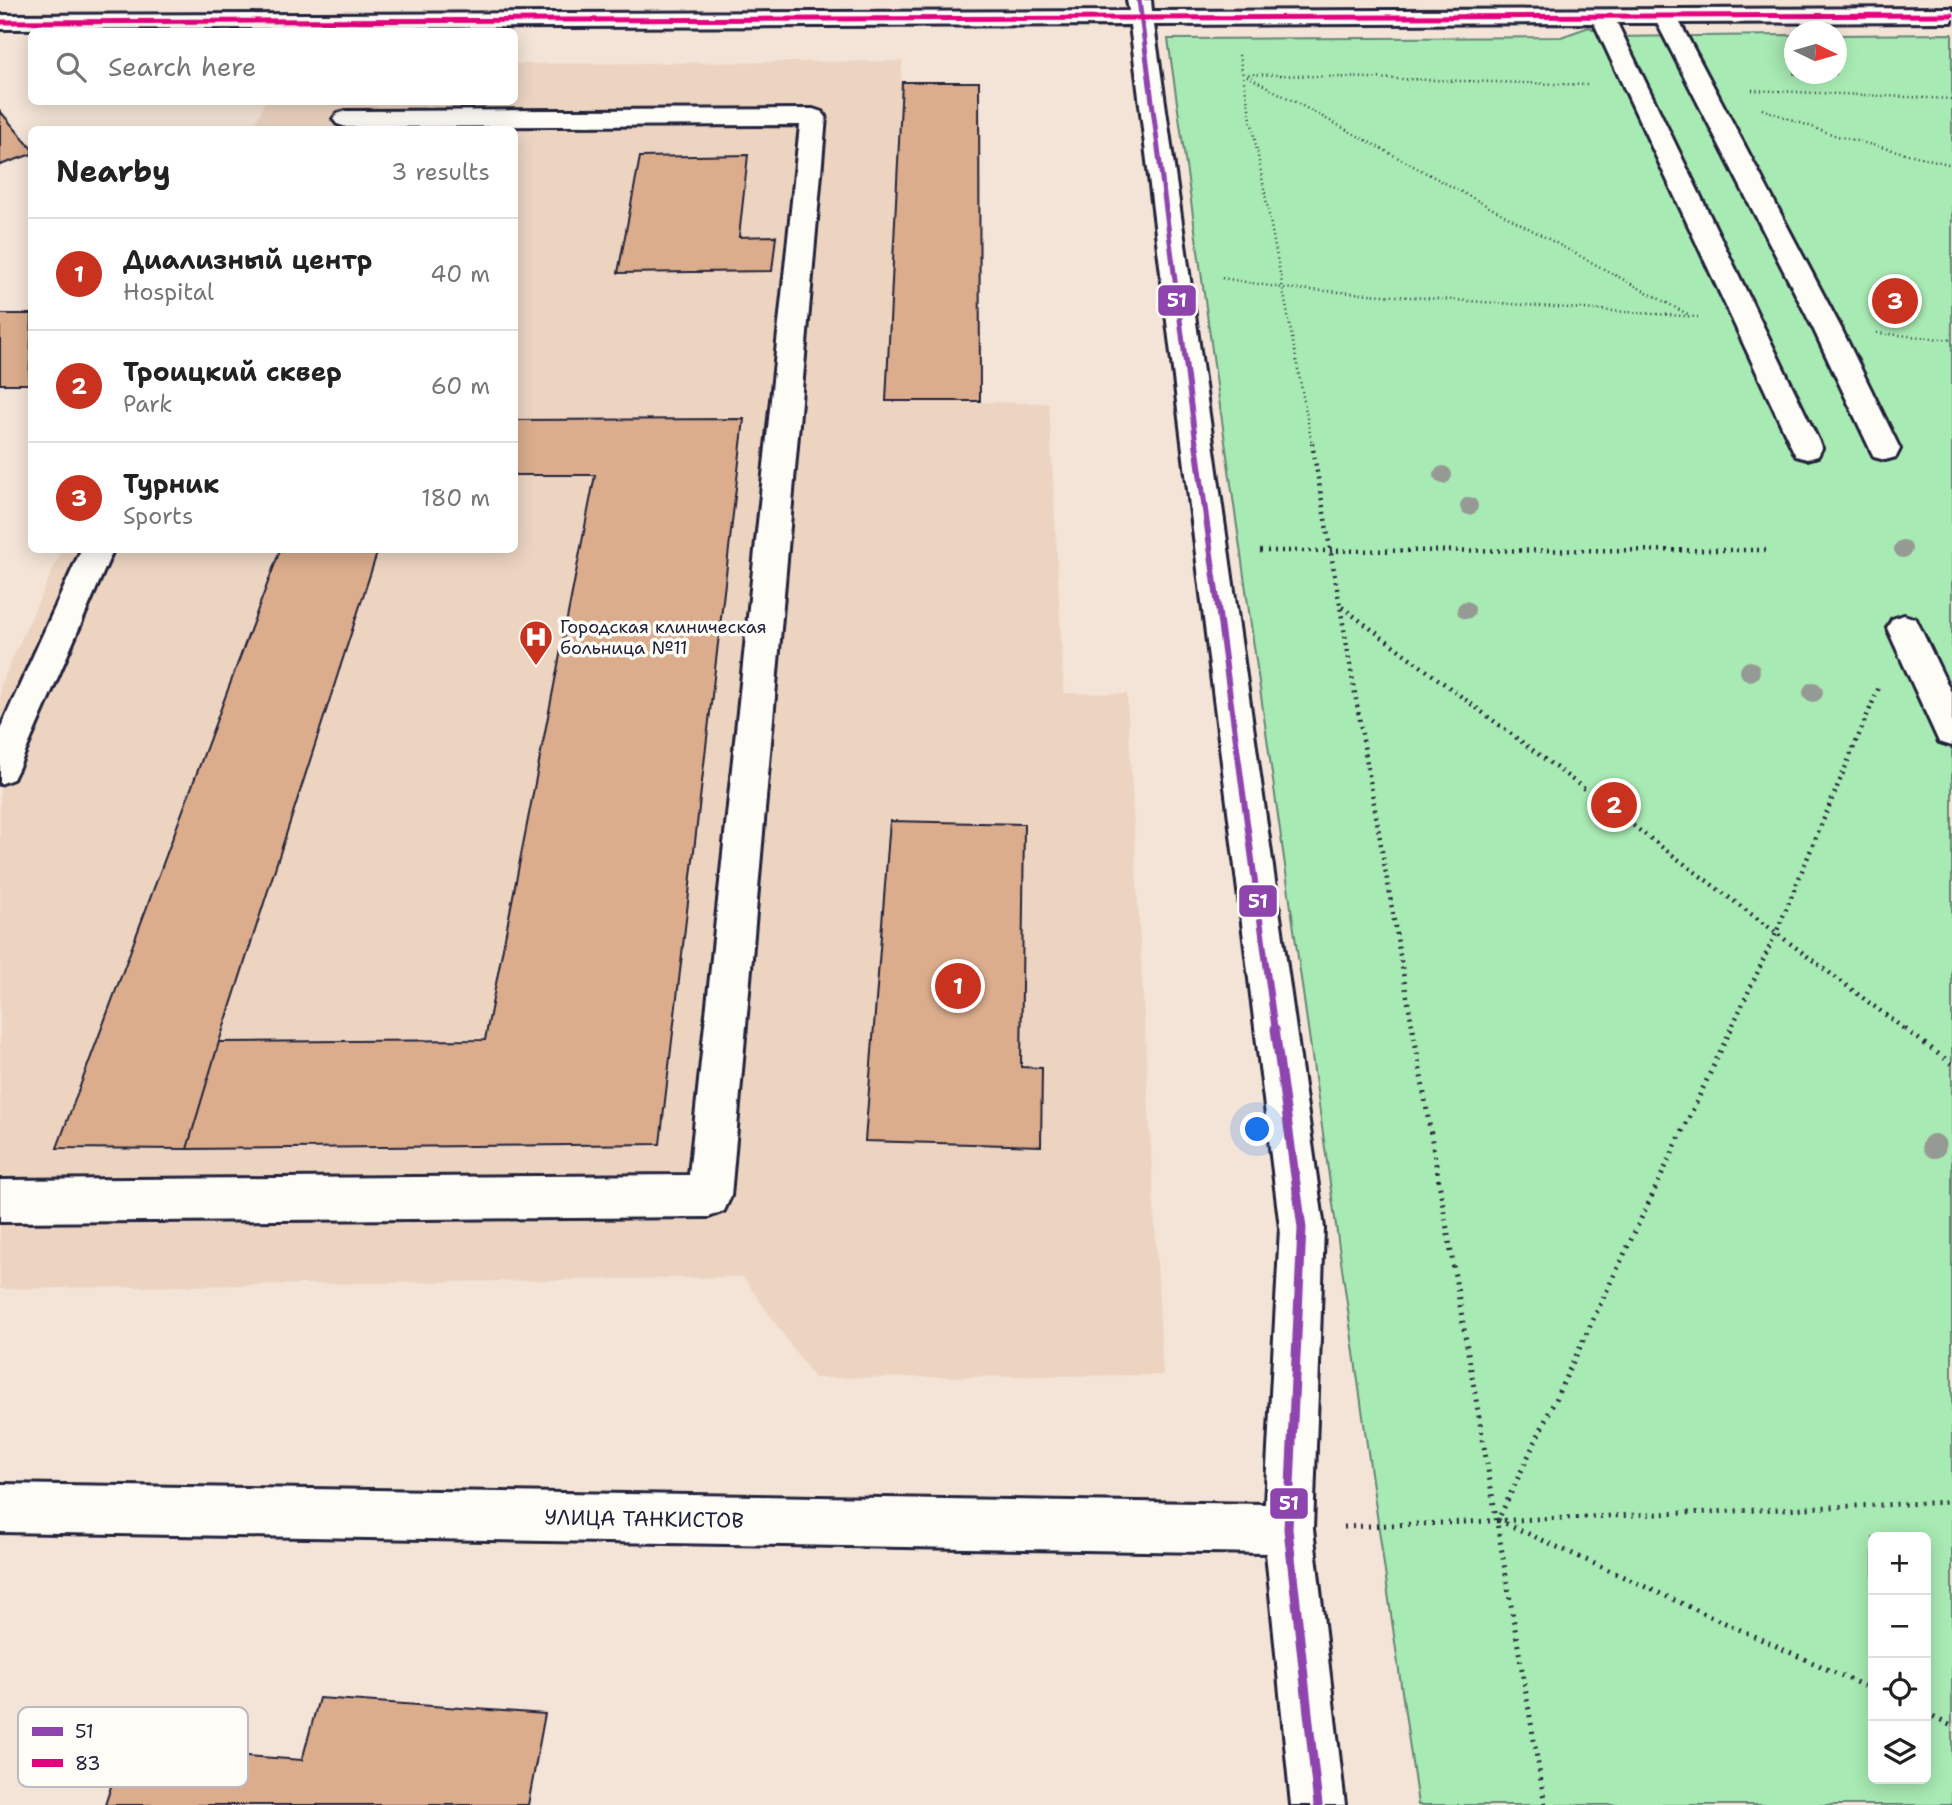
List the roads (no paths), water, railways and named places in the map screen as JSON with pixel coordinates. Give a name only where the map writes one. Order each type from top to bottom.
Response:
[{"type":"street","points":[[1140,8],[1172,271],[1302,1228],[1288,1529],[1318,1805]]},
{"type":"street","points":[[0,22],[268,10],[384,25],[1140,8],[1231,17],[1952,15]]},
{"type":"street","points":[[1602,16],[1807,448]]},
{"type":"street","points":[[1665,16],[1827,328],[1885,449]]},
{"type":"street","points":[[0,1202],[709,1196],[813,117],[345,117]]},
{"type":"street","points":[[0,769],[96,553]]},
{"type":"street","points":[[1904,628],[1952,732]]},
{"type":"street","name":"УЛИЦА ТАНКИСТОВ","points":[[0,1508],[1288,1529]]},
{"type":"place","name":"Турник","points":[[1895,301]]},
{"type":"place","name":"Городская клиническая больница №11","points":[[536,667]]},
{"type":"place","name":"Троицкий сквер","points":[[1614,805]]},
{"type":"place","name":"Диализный центр","points":[[958,986]]}]
